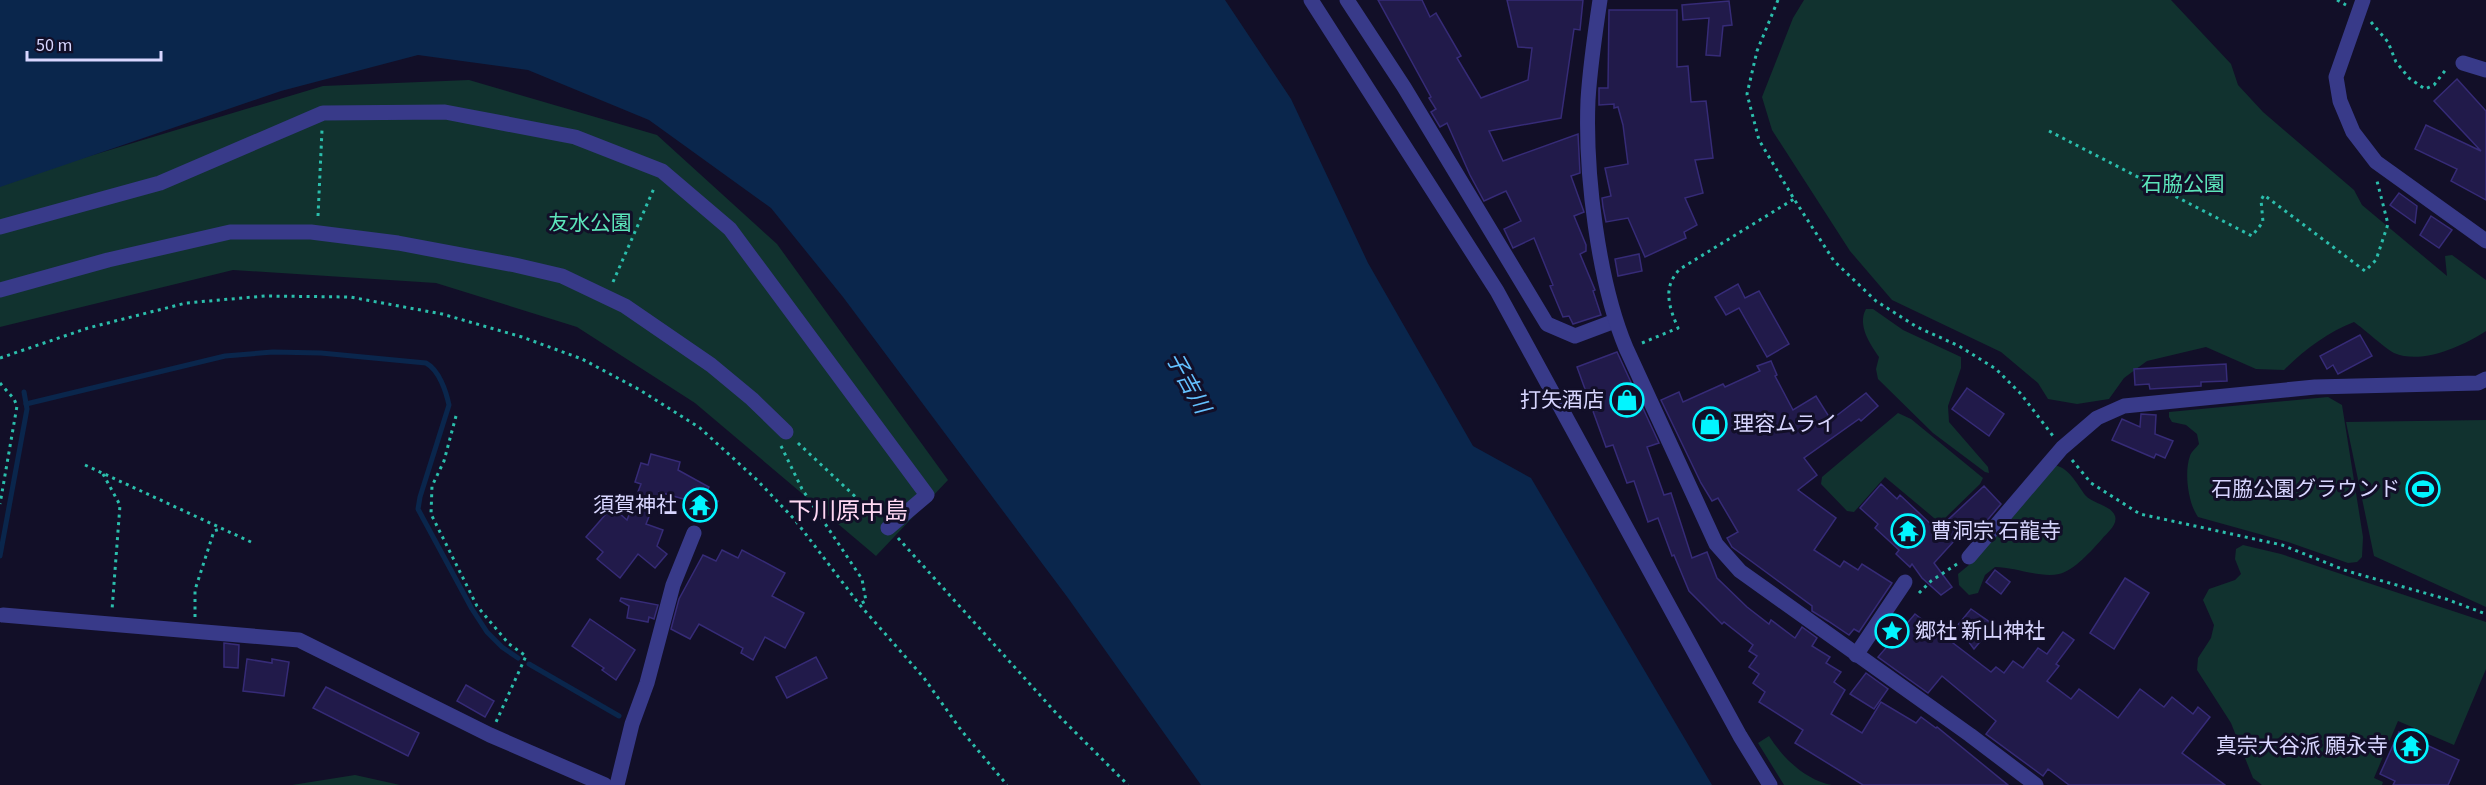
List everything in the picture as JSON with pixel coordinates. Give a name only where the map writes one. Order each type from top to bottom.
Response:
[{"type":"street","points":[[1311,0],[1497,291],[1740,736],[1770,785]]},
{"type":"street","points":[[1347,0],[1404,87],[1546,324],[1575,336],[1615,321]]},
{"type":"street","points":[[1600,0],[1588,101],[1591,181],[1600,252],[1615,321],[1716,544],[1740,571],[2037,785]]},
{"type":"street","points":[[2361,6],[2336,77],[2340,101],[2353,132],[2376,162],[2484,234]]},
{"type":"street","points":[[2463,63],[2486,70]]},
{"type":"street","points":[[0,227],[160,183],[323,113],[445,112],[575,137],[662,171],[730,229],[927,495],[888,528]]},
{"type":"street","points":[[0,290],[108,260],[230,232],[318,233],[398,243],[562,276],[606,297],[624,306],[711,365],[752,399],[786,432]]},
{"type":"street","points":[[1969,557],[2062,448],[2097,417],[2124,406],[2315,387],[2478,383],[2486,379]]},
{"type":"street","points":[[618,785],[632,724],[646,683],[673,585],[694,533]]},
{"type":"street","points":[[1856,655],[1905,582]]},
{"type":"street","points":[[3,615],[298,640],[490,735],[605,785]]},
{"type":"path","points":[[1778,0],[1756,51],[1747,94],[1759,140],[1834,261],[1876,301],[1917,327],[1959,346],[1996,369],[2021,394],[2091,483],[2140,514],[2282,545],[2347,571],[2446,599],[2486,614]]},
{"type":"path","points":[[2337,0],[2361,6],[2388,42],[2396,62],[2409,78],[2425,89],[2434,85],[2448,67],[2463,63]]},
{"type":"path","points":[[318,233],[323,113]]},
{"type":"path","points":[[2049,131],[2252,237],[2263,222],[2261,200],[2265,195],[2365,271],[2376,260],[2388,224],[2377,184],[2376,162]]},
{"type":"path","points":[[606,297],[662,171]]},
{"type":"path","points":[[1638,334],[1642,343],[1678,328],[1671,312],[1668,293],[1673,276],[1680,269],[1794,199]]},
{"type":"path","points":[[0,358],[88,328],[186,303],[265,296],[350,297],[442,314],[522,337],[582,359],[640,390],[700,428],[757,480],[795,520],[859,604],[924,678],[961,730],[1007,785]]},
{"type":"path","points":[[0,382],[17,405],[0,504]]},
{"type":"path","points":[[456,416],[444,461],[432,486],[429,500],[431,514],[477,606],[508,644],[526,656],[490,735]]},
{"type":"path","points":[[859,604],[866,602],[862,579],[802,489],[788,463],[778,440],[786,432],[888,528],[1057,714],[1128,785]]},
{"type":"path","points":[[86,465],[250,542]]},
{"type":"path","points":[[102,473],[120,505],[112,624]]},
{"type":"path","points":[[195,631],[195,590],[214,531],[222,529]]},
{"type":"path","points":[[1914,598],[1931,581],[1969,557]]},
{"type":"green space","name":"石脇公園","points":[[1804,0],[2171,0],[2231,64],[2238,85],[2263,112],[2354,190],[2362,205],[2447,276],[2445,256],[2452,255],[2486,280],[2486,331],[2454,348],[2417,357],[2390,351],[2354,322],[2317,342],[2284,370],[2256,369],[2206,347],[2147,361],[2124,378],[2109,399],[2077,404],[2048,399],[2038,383],[2001,352],[1892,300],[1850,251],[1772,130],[1762,97],[1793,18]]},
{"type":"green space","name":"友水公園","points":[[469,80],[657,135],[777,244],[948,480],[876,556],[695,403],[577,327],[436,283],[233,270],[0,327],[0,183],[323,86]]},
{"type":"green space","points":[[1866,309],[1873,309],[1903,330],[1961,357],[1961,368],[1948,406],[1949,422],[1988,467],[1989,473],[1933,433],[1878,379],[1876,369],[1879,357],[1864,328]]},
{"type":"green space","points":[[2328,397],[2342,405],[2363,537],[2362,557],[2357,562],[2348,563],[2288,542],[2198,517],[2189,496],[2187,479],[2190,456],[2199,444],[2197,434],[2186,425],[2172,422],[2169,412]]},
{"type":"green space","points":[[1898,413],[1911,419],[1983,478],[1980,484],[1942,521],[1934,518],[1885,477],[1854,512],[1847,511],[1821,484],[1822,477]]},
{"type":"green space","name":"石脇公園グラウンド","points":[[2486,420],[2486,607],[2374,556],[2346,422]]},
{"type":"green space","points":[[2053,465],[2068,472],[2088,498],[2113,512],[2116,519],[2114,526],[2082,559],[2065,572],[2043,575],[1995,567],[1985,575],[1978,593],[1969,595],[1959,585],[1958,574],[1975,560]]},
{"type":"green space","points":[[2243,545],[2281,554],[2486,622],[2486,669],[2454,745],[2398,721],[2374,778],[2383,782],[2382,785],[2262,785],[2253,778],[2231,723],[2197,670],[2198,658],[2211,638],[2214,625],[2203,600],[2209,589],[2235,580],[2241,574],[2235,559],[2236,549]]},
{"type":"green space","points":[[1769,736],[1796,767],[1813,778],[1832,785],[1784,785],[1758,743]]},
{"type":"green space","points":[[355,775],[400,785],[292,785]]},
{"type":"water","name":"子吉川","points":[[0,0],[1225,0],[1291,99],[1368,263],[1473,446],[1531,478],[1712,785],[1201,785],[1068,598],[843,297],[771,208],[649,120],[528,70],[418,55],[281,91],[0,187]]},
{"type":"building","points":[[1378,0],[1422,0],[1430,17],[1436,13],[1461,56],[1457,58],[1481,98],[1528,80],[1532,48],[1518,47],[1507,0],[1583,0],[1580,30],[1574,29],[1561,118],[1489,131],[1503,161],[1578,134],[1580,173],[1571,176],[1584,212],[1574,216],[1586,245],[1586,251],[1580,254],[1595,290],[1593,291],[1601,315],[1573,324],[1569,316],[1563,317],[1534,238],[1513,248],[1504,229],[1521,221],[1506,191],[1484,201],[1447,123],[1440,127],[1431,112],[1436,109],[1429,98],[1431,97]]},
{"type":"building","points":[[1729,1],[1732,25],[1723,26],[1720,56],[1706,55],[1709,18],[1683,20],[1682,5]]},
{"type":"building","points":[[1609,10],[1677,10],[1677,67],[1688,66],[1691,102],[1706,101],[1713,158],[1695,160],[1703,193],[1685,198],[1697,225],[1684,232],[1686,238],[1645,257],[1628,218],[1606,222],[1603,207],[1602,198],[1611,196],[1605,168],[1628,164],[1623,125],[1618,107],[1614,108],[1614,104],[1599,105],[1599,88],[1608,88]]},
{"type":"building","points":[[2457,79],[2486,111],[2486,200],[2451,181],[2457,169],[2415,149],[2426,125],[2481,151],[2434,101]]},
{"type":"building","points":[[2399,193],[2417,206],[2415,223],[2390,205]]},
{"type":"building","points":[[2431,216],[2452,230],[2439,248],[2420,235]]},
{"type":"building","points":[[1639,254],[1642,271],[1618,276],[1615,259]]},
{"type":"building","points":[[1738,284],[1745,298],[1759,291],[1789,344],[1767,357],[1739,308],[1726,315],[1715,297]]},
{"type":"building","points":[[2360,335],[2372,356],[2338,374],[2333,365],[2327,369],[2320,356]]},
{"type":"building","points":[[1617,352],[1659,443],[1647,447],[1664,495],[1671,493],[1692,558],[1707,552],[1717,578],[1747,607],[1769,624],[1771,620],[1795,638],[1802,627],[1817,638],[1812,646],[1830,657],[1826,663],[1841,672],[1834,682],[1845,690],[1831,714],[1862,733],[1881,702],[1916,723],[1921,717],[1937,727],[2008,785],[1863,785],[1795,743],[1803,730],[1759,702],[1765,692],[1753,683],[1759,674],[1749,667],[1757,656],[1749,651],[1753,645],[1724,622],[1722,624],[1689,591],[1674,555],[1672,556],[1658,518],[1648,522],[1634,481],[1627,483],[1613,445],[1606,447],[1577,367]]},
{"type":"building","points":[[1771,361],[1777,375],[1775,376],[1793,410],[1816,396],[1831,420],[1866,393],[1878,406],[1861,421],[1859,419],[1804,458],[1817,475],[1798,490],[1836,518],[1814,550],[1840,567],[1844,561],[1858,570],[1862,564],[1892,583],[1859,632],[1854,629],[1849,635],[1812,611],[1812,606],[1732,547],[1727,538],[1738,532],[1718,498],[1712,501],[1701,483],[1661,400],[1679,392],[1683,402],[1760,371],[1757,366]]},
{"type":"building","points":[[2226,364],[2227,381],[2201,382],[2201,386],[2150,389],[2149,384],[2135,385],[2134,369]]},
{"type":"building","points":[[1967,388],[2004,414],[1989,436],[1952,409]]},
{"type":"building","points":[[2141,414],[2156,415],[2155,434],[2173,441],[2165,458],[2156,454],[2154,458],[2112,440],[2122,419],[2140,427]]},
{"type":"building","points":[[651,454],[680,462],[678,470],[709,487],[705,495],[718,501],[708,520],[683,508],[687,500],[659,492],[646,524],[663,530],[657,546],[667,554],[655,568],[638,554],[620,578],[597,559],[603,552],[586,537],[612,507],[627,520],[641,484],[635,482],[641,463],[648,465]]},
{"type":"building","name":"曹洞宗 石龍寺","points":[[1881,484],[1897,499],[1900,495],[1937,530],[1984,486],[2001,504],[1973,537],[1965,529],[1934,563],[1952,587],[1941,595],[1922,578],[1912,564],[1910,567],[1896,554],[1899,550],[1875,528],[1878,524],[1860,508]]},
{"type":"building","points":[[722,550],[738,558],[742,550],[785,573],[772,596],[804,613],[785,648],[765,637],[753,660],[741,653],[743,648],[699,624],[690,639],[671,629],[679,599],[703,555],[716,561]]},
{"type":"building","points":[[1995,570],[2010,582],[2001,594],[1986,582]]},
{"type":"building","points":[[2125,578],[2149,593],[2114,649],[2090,633]]},
{"type":"building","points":[[621,598],[658,605],[654,619],[649,617],[648,622],[627,618],[629,606],[620,601]]},
{"type":"building","points":[[1971,609],[1994,625],[1974,649],[1957,626]]},
{"type":"building","points":[[1915,614],[1991,672],[1996,667],[2004,673],[2013,661],[2023,668],[2038,648],[2047,654],[2063,632],[2074,640],[2056,664],[2059,666],[2047,681],[2071,699],[2079,689],[2118,718],[2140,689],[2164,707],[2172,697],[2193,714],[2198,707],[2210,717],[2182,753],[2225,785],[2069,785],[2048,769],[2043,776],[1986,734],[1996,721],[1942,676],[1928,693],[1878,657]]},
{"type":"building","points":[[590,619],[635,650],[616,680],[602,670],[604,668],[572,646]]},
{"type":"building","points":[[224,643],[239,645],[238,668],[224,667]]},
{"type":"building","points":[[816,657],[827,678],[787,698],[776,677]]},
{"type":"building","points":[[247,659],[272,663],[272,659],[289,662],[284,696],[243,691]]},
{"type":"building","points":[[1866,673],[1888,689],[1874,709],[1850,694]]},
{"type":"building","points":[[466,685],[494,701],[485,717],[457,701]]},
{"type":"building","points":[[326,687],[419,733],[408,756],[313,708]]},
{"type":"building","name":"真宗大谷派 願永寺","points":[[2399,732],[2459,760],[2448,785],[2393,785],[2395,781],[2380,774]]},
{"type":"waterway","points":[[26,404],[225,356],[273,352],[321,353],[426,363],[438,376],[449,405],[418,509],[472,609],[487,632],[502,647],[518,658]]},
{"type":"waterway","points":[[0,556],[27,409],[24,392]]},
{"type":"waterway","points":[[529,664],[619,716]]},
{"type":"place","name":"打矢酒店","points":[[1627,400]]},
{"type":"place","name":"理容ムライ","points":[[1710,424]]},
{"type":"place","name":"石脇公園グラウンド","points":[[2423,489]]},
{"type":"place","name":"須賀神社","points":[[700,505]]},
{"type":"place","name":"曹洞宗 石龍寺","points":[[1908,531]]},
{"type":"place","name":"郷社 新山神社","points":[[1892,631]]},
{"type":"place","name":"真宗大谷派 願永寺","points":[[2411,746]]},
{"type":"district","name":"下川原中島","points":[[848,511]]}]
